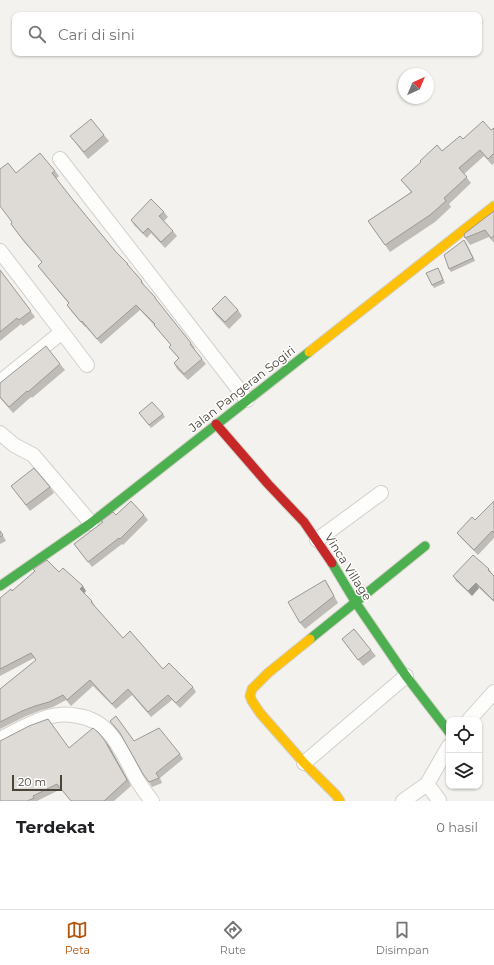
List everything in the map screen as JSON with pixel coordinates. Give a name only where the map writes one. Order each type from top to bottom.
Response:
[{"type":"street","points":[[60,159],[247,400]]},
{"type":"street","name":"Jalan Pangeran Sogiri","points":[[0,586],[91,523],[494,206]]},
{"type":"street","points":[[0,251],[87,365]]},
{"type":"street","points":[[0,382],[62,332]]},
{"type":"street","name":"Vinca Village","points":[[216,424],[268,484],[304,522],[336,569],[356,604],[406,676],[446,728]]},
{"type":"street","points":[[0,433],[14,446],[33,455],[91,523]]},
{"type":"street","points":[[316,540],[381,492]]},
{"type":"street","points":[[340,801],[260,713],[250,696],[252,689],[268,673],[356,604],[425,546]]},
{"type":"street","points":[[304,763],[406,676]]},
{"type":"street","points":[[472,717],[494,692]]},
{"type":"street","points":[[0,739],[26,726],[47,718],[66,714],[84,717],[105,728],[115,739],[139,783],[152,801]]},
{"type":"street","points":[[403,801],[427,784],[446,751]]},
{"type":"street","points":[[427,784],[439,800],[438,801]]},
{"type":"building","points":[[91,119],[104,135],[84,152],[70,136]]},
{"type":"building","points":[[483,121],[491,130],[494,128],[494,153],[488,159],[480,150],[459,168],[467,177],[444,198],[446,201],[430,215],[385,245],[368,221],[412,192],[401,180],[437,145],[442,151],[460,136],[463,139]]},
{"type":"building","points":[[40,153],[55,171],[52,173],[73,200],[155,297],[202,359],[184,374],[174,363],[179,358],[169,347],[171,345],[154,325],[155,324],[136,305],[97,339],[67,305],[69,303],[38,266],[42,262],[11,224],[12,222],[0,206],[0,169],[8,163],[16,173]]},
{"type":"building","points":[[151,199],[164,212],[159,216],[173,231],[161,242],[148,228],[143,233],[131,220]]},
{"type":"building","points":[[494,211],[494,236],[491,238],[485,230],[465,238],[464,234]]},
{"type":"building","points":[[464,240],[473,258],[449,269],[444,255]]},
{"type":"building","points":[[438,268],[443,280],[432,285],[426,273]]},
{"type":"building","points":[[0,270],[31,311],[19,320],[17,318],[0,332]]},
{"type":"building","points":[[225,296],[238,310],[225,322],[212,309]]},
{"type":"building","points":[[46,346],[60,364],[9,407],[0,397],[0,383]]},
{"type":"building","points":[[152,402],[163,414],[149,425],[139,413]]},
{"type":"building","points":[[34,468],[50,487],[26,505],[11,486]]},
{"type":"building","points":[[131,501],[144,515],[120,539],[119,538],[88,562],[74,544],[103,522],[101,521],[113,512],[116,515]]},
{"type":"building","points":[[494,501],[494,533],[492,531],[474,550],[457,533],[472,517],[475,520]]},
{"type":"building","points":[[473,555],[489,569],[488,570],[494,576],[494,601],[476,583],[468,591],[453,576]]},
{"type":"building","points":[[47,560],[59,572],[63,568],[83,586],[80,589],[123,638],[130,631],[163,669],[169,663],[193,687],[176,703],[168,695],[148,712],[128,689],[112,704],[90,680],[67,700],[63,695],[49,702],[22,711],[0,722],[0,689],[36,660],[31,653],[0,669],[0,598],[11,589],[12,591],[35,571],[33,569]]},
{"type":"building","points":[[325,580],[334,596],[300,623],[288,602]]},
{"type":"building","points":[[354,629],[371,650],[358,660],[342,639]]},
{"type":"building","points":[[116,716],[134,741],[159,728],[180,754],[156,773],[159,778],[149,782],[143,774],[120,733],[110,721]]},
{"type":"building","points":[[48,719],[69,748],[93,728],[105,741],[127,780],[104,801],[71,801],[57,784],[33,796],[34,798],[27,801],[0,801],[0,741],[29,726]]},
{"type":"traffic: fast","points":[[0,586],[91,523],[309,352]]},
{"type":"traffic: fast","points":[[310,639],[425,546]]},
{"type":"traffic: fast","points":[[332,563],[356,603],[406,676],[446,728]]},
{"type":"traffic: slow","points":[[309,352],[494,206]]},
{"type":"traffic: slow","points":[[310,639],[268,673],[252,689],[250,696],[260,713],[340,801]]},
{"type":"traffic: jam","points":[[216,424],[268,484],[304,522],[332,563]]}]
